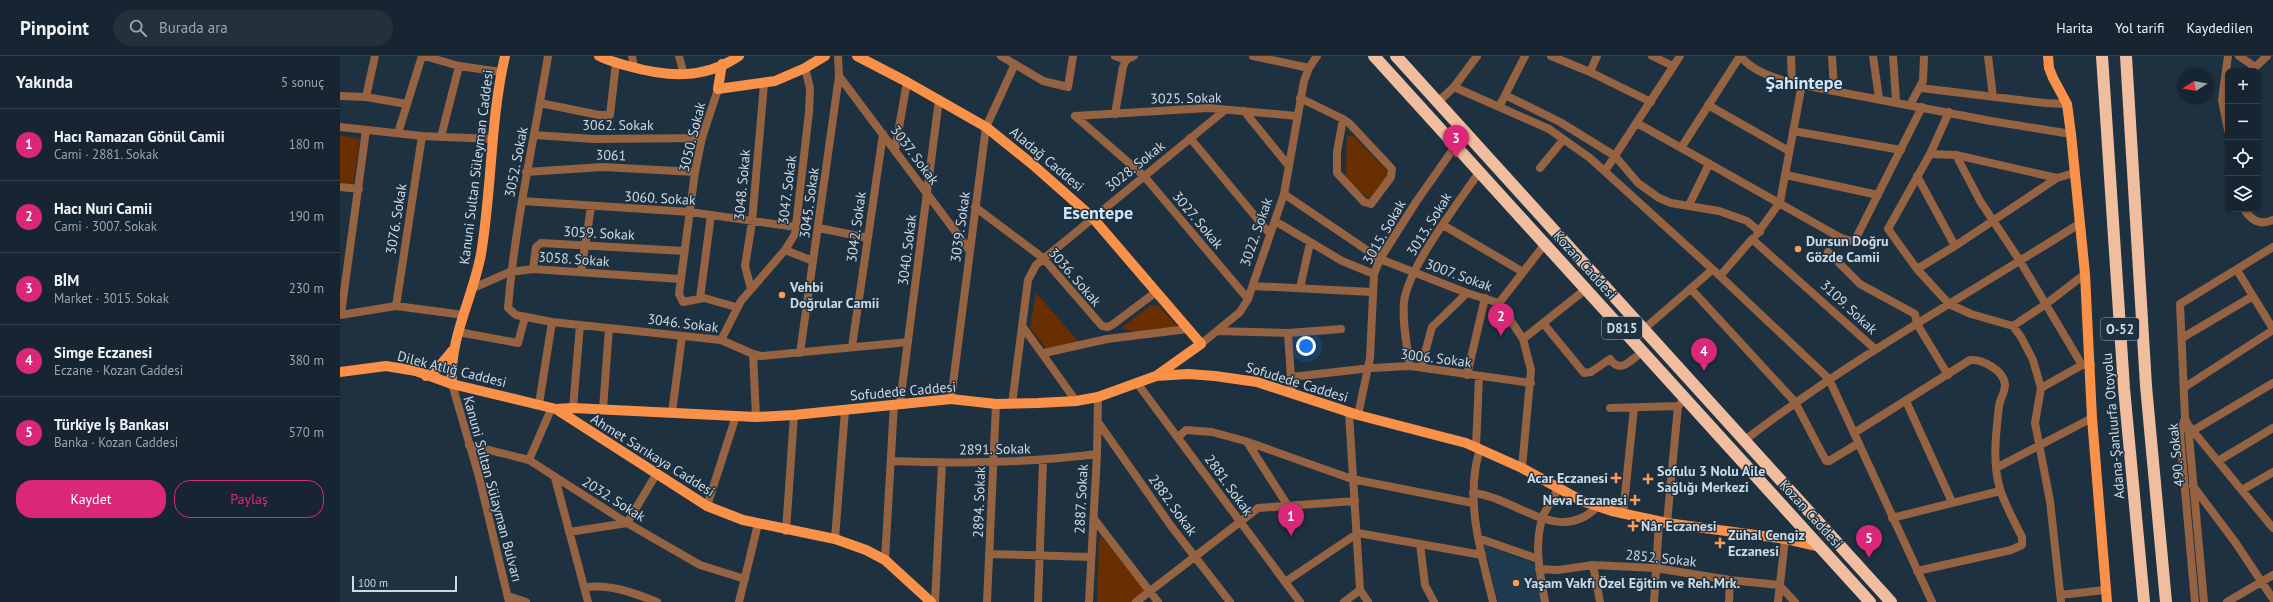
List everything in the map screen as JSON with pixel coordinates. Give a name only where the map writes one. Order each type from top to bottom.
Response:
[{"type":"highway","name":"Kozan Caddesi","points":[[1374,56],[1586,289],[1682,402],[1820,547],[1864,600]]},
{"type":"highway","name":"Kozan Caddesi","points":[[1396,56],[1891,602]]},
{"type":"highway","name":"Adana-Şanlıurfa Otoyolu","points":[[2102,56],[2124,388],[2144,602]]},
{"type":"highway","name":"O-52","points":[[2126,56],[2146,386],[2166,602]]},
{"type":"main road","name":"Kanuni Sultan Süleyman Caddesi","points":[[453,350],[481,253],[501,72],[505,56]]},
{"type":"main road","points":[[599,56],[616,63],[664,75],[684,75],[704,72],[735,57]]},
{"type":"main road","points":[[722,64],[718,90],[764,84],[775,81],[805,68],[826,56]]},
{"type":"main road","name":"Aladağ Caddesi","points":[[857,56],[939,99],[986,127],[1032,164],[1092,217],[1201,344]]},
{"type":"main road","points":[[2048,56],[2053,78],[2067,104],[2071,134],[2085,274],[2086,365],[2092,418],[2107,602]]},
{"type":"main road","name":"3022. Sokak","points":[[1156,376],[1201,344]]},
{"type":"main road","points":[[426,376],[437,369],[453,350]]},
{"type":"main road","points":[[452,384],[453,350]]},
{"type":"main road","name":"Dilek Atlığ Caddesi","points":[[340,372],[386,366],[416,372],[452,384],[554,408]]},
{"type":"main road","name":"Sofudede Caddesi","points":[[554,408],[756,417],[794,415],[951,399],[996,404],[1076,401],[1098,397],[1156,376],[1188,374],[1244,380],[1354,414],[1478,448],[1522,468],[1558,489],[1598,507],[1663,522],[1785,539],[1820,547]]},
{"type":"main road","name":"Ahmet Sarıkaya Caddesi","points":[[554,408],[657,473],[690,497],[707,506],[758,524],[786,531],[835,539],[862,548],[885,560],[932,602]]},
{"type":"street","points":[[366,97],[375,56]]},
{"type":"street","points":[[398,133],[423,56],[459,66],[501,72]]},
{"type":"street","name":"3052. Sokak","points":[[510,272],[526,172],[548,56]]},
{"type":"street","points":[[632,56],[634,68]]},
{"type":"street","points":[[679,56],[684,75]]},
{"type":"street","name":"3045. Sokak","points":[[800,353],[840,76],[838,56]]},
{"type":"street","points":[[1003,56],[1043,80],[1068,87],[1074,56]]},
{"type":"street","points":[[1115,56],[1130,58],[1122,72],[1115,114]]},
{"type":"street","points":[[1253,56],[1309,68]]},
{"type":"street","name":"3022. Sokak","points":[[1201,344],[1240,312],[1248,300],[1284,194],[1300,98],[1309,68],[1317,56]]},
{"type":"street","points":[[1438,102],[1454,87],[1477,56]]},
{"type":"street","points":[[1499,107],[1525,56]]},
{"type":"street","points":[[1551,56],[1590,72],[1651,102]]},
{"type":"street","points":[[1590,72],[1597,56]]},
{"type":"street","points":[[1652,56],[1673,66]]},
{"type":"street","points":[[1605,171],[1680,56]]},
{"type":"street","points":[[1681,148],[1740,56],[1749,66],[1769,76],[1792,83],[2071,134]]},
{"type":"street","points":[[1791,56],[1792,83]]},
{"type":"street","points":[[1832,56],[1834,90]]},
{"type":"street","points":[[1873,56],[1879,98]]},
{"type":"street","points":[[1893,56],[1896,102]]},
{"type":"street","points":[[1910,105],[1921,88],[1924,56]]},
{"type":"street","points":[[1988,56],[1993,97]]},
{"type":"street","points":[[2227,68],[2228,56]]},
{"type":"street","points":[[2239,56],[2252,68]]},
{"type":"street","points":[[2254,68],[2267,56]]},
{"type":"street","name":"3062. Sokak","points":[[540,103],[599,115],[610,115],[616,63]]},
{"type":"street","name":"3039. Sokak","points":[[951,399],[986,127],[1015,64]]},
{"type":"street","points":[[441,137],[459,66]]},
{"type":"street","name":"3047. Sokak","points":[[721,340],[736,307],[792,240],[796,227],[809,112],[810,88],[805,68]]},
{"type":"street","name":"3037. Sokak","points":[[840,76],[970,251]]},
{"type":"street","points":[[895,150],[907,82]]},
{"type":"street","name":"3048. Sokak","points":[[751,289],[745,266],[752,222],[764,84]]},
{"type":"street","points":[[1720,276],[1752,239],[1760,232],[1780,202],[1802,84]]},
{"type":"street","points":[[1454,87],[1549,129],[1605,171],[1630,197],[1720,276],[1829,379],[1932,602]]},
{"type":"street","points":[[1921,88],[2045,103],[2067,104]]},
{"type":"street","name":"3050. Sokak","points":[[718,90],[702,138],[695,172],[680,279],[680,300],[686,302],[700,298],[736,307]]},
{"type":"street","points":[[1505,95],[1560,122],[1615,156],[1638,183],[1659,198],[1671,203],[1719,211],[1747,221],[1760,232]]},
{"type":"street","points":[[340,96],[366,97],[407,104]]},
{"type":"street","points":[[1300,98],[1343,119],[1393,171],[1392,177],[1371,204],[1364,202],[1338,173],[1337,152],[1343,119]]},
{"type":"street","name":"3040. Sokak","points":[[885,560],[897,404],[908,342],[939,99]]},
{"type":"street","points":[[1708,105],[1789,151]]},
{"type":"street","points":[[1637,123],[1780,202],[1841,238],[1852,241],[1856,238],[1922,107]]},
{"type":"street","name":"3025. Sokak","points":[[1075,116],[1195,109],[1244,111],[1297,116]]},
{"type":"street","name":"3028. Sokak","points":[[1012,404],[1030,273],[1043,258],[1092,217],[1225,110]]},
{"type":"street","points":[[1244,111],[1288,165]]},
{"type":"street","points":[[1949,112],[1930,154],[1888,229],[1917,269],[1949,304],[1971,314],[2013,326],[2021,337],[2033,360],[2042,388],[2035,423],[2050,501],[2061,598],[2105,590]]},
{"type":"street","name":"3027. Sokak","points":[[1075,116],[1144,176],[1248,300]]},
{"type":"street","points":[[340,127],[422,136],[493,140]]},
{"type":"street","points":[[366,130],[359,189],[340,314],[396,306],[464,315]]},
{"type":"street","points":[[1793,131],[1901,150]]},
{"type":"street","name":"3042. Sokak","points":[[852,347],[883,134]]},
{"type":"street","name":"3062. Sokak","points":[[534,135],[594,139],[702,138]]},
{"type":"street","name":"3076. Sokak","points":[[396,306],[422,136]]},
{"type":"street","points":[[1190,138],[1270,234]]},
{"type":"street","points":[[1540,168],[1564,140]]},
{"type":"street","name":"3015. Sokak","points":[[1360,590],[1358,533],[1352,479],[1354,414],[1368,368],[1374,274],[1380,259],[1416,202],[1456,145]]},
{"type":"street","points":[[1930,154],[1956,155],[2057,178]]},
{"type":"street","points":[[1956,155],[1972,188],[2086,365],[2042,388]]},
{"type":"street","points":[[1689,205],[1709,164]]},
{"type":"street","name":"3061","points":[[526,172],[603,167],[695,172]]},
{"type":"street","name":"3013. Sokak","points":[[1410,366],[1403,313],[1404,301],[1414,273],[1443,225],[1480,171]]},
{"type":"street","points":[[1917,269],[1955,246],[2057,178],[2074,173]]},
{"type":"street","points":[[1786,175],[1878,195]]},
{"type":"street","points":[[1917,176],[1955,246]]},
{"type":"street","points":[[340,187],[359,189]]},
{"type":"street","name":"3007. Sokak","points":[[1284,194],[1380,259],[1467,293],[1499,303],[1523,339],[1531,370],[1522,468]]},
{"type":"street","name":"3060. Sokak","points":[[522,201],[591,207],[690,212],[752,222],[796,227]]},
{"type":"street","points":[[581,272],[591,207]]},
{"type":"street","name":"3036. Sokak","points":[[976,207],[1043,258],[1102,326],[1108,327],[1112,325],[1156,292]]},
{"type":"street","points":[[2246,212],[2251,218],[2260,223],[2273,220]]},
{"type":"street","points":[[700,298],[711,215]]},
{"type":"street","points":[[1275,220],[1310,243],[1342,261],[1374,274]]},
{"type":"street","points":[[1745,440],[1795,402],[1875,349],[2079,224]]},
{"type":"street","points":[[1443,225],[1523,272]]},
{"type":"street","points":[[819,228],[868,238]]},
{"type":"street","name":"3109. Sokak","points":[[1752,239],[1875,349]]},
{"type":"street","name":"3059. Sokak","points":[[533,269],[536,247],[541,243],[684,251]]},
{"type":"street","points":[[1300,288],[1310,243]]},
{"type":"street","points":[[1499,303],[1545,244]]},
{"type":"street","points":[[2185,387],[2273,330],[2237,270],[2273,247]]},
{"type":"street","points":[[785,250],[813,260]]},
{"type":"street","points":[[1828,252],[1860,284],[1915,314],[1917,324],[1948,375]]},
{"type":"street","name":"3058. Sokak","points":[[471,289],[510,272],[533,269],[680,279]]},
{"type":"street","points":[[1644,328],[1712,270]]},
{"type":"street","name":"490. Sokak","points":[[2204,602],[2185,387],[2180,304],[2237,270]]},
{"type":"street","name":"3046. Sokak","points":[[510,272],[508,308],[516,315],[552,322],[721,340],[753,354],[769,356],[908,342]]},
{"type":"street","points":[[2013,326],[2046,304],[2085,274]]},
{"type":"street","points":[[1253,286],[1372,292]]},
{"type":"street","points":[[1523,339],[1586,289]]},
{"type":"street","points":[[1691,289],[1795,402],[1826,461],[1829,461],[1859,443]]},
{"type":"street","points":[[1421,367],[1432,327],[1467,293]]},
{"type":"street","points":[[2182,338],[2252,296]]},
{"type":"street","points":[[1467,375],[1485,298]]},
{"type":"street","points":[[458,332],[518,343],[525,317]]},
{"type":"street","points":[[539,404],[552,322]]},
{"type":"street","points":[[1543,323],[1579,369],[1588,374],[1610,359],[1614,365],[1619,367],[1625,365],[1636,356]]},
{"type":"street","points":[[573,408],[580,325]]},
{"type":"street","points":[[1023,327],[1044,353],[1076,401]]},
{"type":"street","points":[[603,409],[609,328]]},
{"type":"street","points":[[1044,353],[1107,339],[1188,329]]},
{"type":"street","points":[[1217,331],[1288,333],[1341,329]]},
{"type":"street","points":[[1288,333],[1292,394]]},
{"type":"street","points":[[672,413],[682,336]]},
{"type":"street","points":[[753,354],[756,417]]},
{"type":"street","points":[[1854,433],[1970,360],[1984,362],[2001,376],[2005,385],[1999,405],[1995,447],[1996,468],[2000,491],[2022,536],[2022,545],[2019,548],[1917,571]]},
{"type":"street","name":"3006. Sokak","points":[[1291,377],[1368,368],[1410,366],[1479,377],[1531,383]]},
{"type":"street","points":[[1479,377],[1478,448],[1472,492],[1478,538],[1494,602]]},
{"type":"street","name":"2881. Sokak","points":[[1138,383],[1300,602]]},
{"type":"street","points":[[2195,602],[2180,433],[2189,424],[2273,383]]},
{"type":"street","name":"Kanuni Sultan Sülayman Bulvarı","points":[[452,384],[479,477],[508,599]]},
{"type":"street","name":"2887. Sokak","points":[[1089,602],[1097,454],[1098,397]]},
{"type":"street","points":[[1906,401],[1952,502]]},
{"type":"street","points":[[1610,408],[1634,408],[1682,402],[1655,568],[1654,602]]},
{"type":"street","name":"2894. Sokak","points":[[987,602],[996,404]]},
{"type":"street","points":[[529,460],[554,408]]},
{"type":"street","points":[[1623,514],[1634,408]]},
{"type":"street","points":[[835,539],[845,410]]},
{"type":"street","points":[[786,531],[794,415]]},
{"type":"street","points":[[707,506],[736,416]]},
{"type":"street","points":[[1996,468],[2040,447],[2092,418]]},
{"type":"street","name":"2882. Sokak","points":[[1098,422],[1195,557],[1230,602]]},
{"type":"street","points":[[2189,424],[2242,490],[2271,522]]},
{"type":"street","points":[[2218,461],[2273,428]]},
{"type":"street","points":[[1178,437],[1186,430],[1212,432],[1247,442],[1352,479],[1473,503]]},
{"type":"street","points":[[1247,442],[1288,506]]},
{"type":"street","name":"2032. Sokak","points":[[469,445],[529,460],[627,523],[700,565],[745,579]]},
{"type":"street","name":"2891. Sokak","points":[[892,462],[993,463],[1043,461],[1097,454]]},
{"type":"street","points":[[1038,602],[1043,461]]},
{"type":"street","points":[[935,602],[942,463]]},
{"type":"street","points":[[2242,490],[2273,472]]},
{"type":"street","points":[[569,532],[627,523],[657,473]]},
{"type":"street","points":[[555,478],[569,532],[586,587],[588,602]]},
{"type":"street","points":[[2193,486],[2235,542],[2273,599]]},
{"type":"street","points":[[1545,602],[1539,569],[1538,538],[1543,518],[1558,489]]},
{"type":"street","points":[[1892,518],[2000,491]]},
{"type":"street","points":[[1472,492],[1488,495],[1543,518],[1569,523],[1588,515],[1598,507]]},
{"type":"street","points":[[1136,602],[1258,508],[1355,501]]},
{"type":"street","points":[[1094,519],[1158,602]]},
{"type":"street","points":[[739,602],[758,524]]},
{"type":"street","points":[[1285,582],[1358,533],[1482,555]]},
{"type":"street","points":[[1478,538],[1538,559]]},
{"type":"street","points":[[1778,602],[1785,539]]},
{"type":"street","points":[[1420,544],[1425,585],[1434,602]]},
{"type":"street","points":[[990,554],[1091,557]]},
{"type":"street","points":[[1593,565],[1600,602]]},
{"type":"street","name":"2852. Sokak","points":[[1539,569],[1558,570],[1593,565],[1655,568],[1730,580],[1779,585]]},
{"type":"street","points":[[2228,602],[2273,575]]},
{"type":"street","points":[[1729,602],[1730,580]]},
{"type":"street","points":[[586,587],[602,585],[616,588],[657,602]]},
{"type":"street","points":[[1779,585],[1796,602]]},
{"type":"street","points":[[1344,602],[1360,590],[1368,602]]},
{"type":"street","points":[[508,599],[526,602]]},
{"type":"shaded area","points":[[340,135],[360,139],[353,185],[340,183]]},
{"type":"shaded area","points":[[1347,135],[1353,136],[1390,174],[1370,200],[1346,177]]},
{"type":"shaded area","points":[[1036,293],[1080,343],[1048,351],[1030,328]]},
{"type":"shaded area","points":[[1151,305],[1158,305],[1177,326],[1149,332],[1121,328]]},
{"type":"shaded area","points":[[1101,536],[1144,589],[1145,593],[1136,602],[1097,602],[1099,539]]},
{"type":"shaded area","name":"Yaşam Vakfı Özel Eğitim ve Reh.Mrk.","points":[[1484,545],[1535,564],[1541,602],[1498,602]]},
{"type":"place","name":"BİM","points":[[1456,158]]},
{"type":"place","name":"Dursun Doğru Gözde Camii","points":[[1798,249]]},
{"type":"place","name":"Vehbi Doğrular Camii","points":[[782,295]]},
{"type":"place","name":"Hacı Nuri Camii","points":[[1501,336]]},
{"type":"place","name":"Simge Eczanesi","points":[[1704,371]]},
{"type":"place","name":"Acar Eczanesi","points":[[1616,478]]},
{"type":"place","name":"Sofulu 3 Nolu Aile Sağlığı Merkezi","points":[[1648,479]]},
{"type":"place","name":"Neva Eczanesi","points":[[1635,500]]},
{"type":"place","name":"Nâr Eczanesi","points":[[1633,526]]},
{"type":"place","name":"Hacı Ramazan Gönül Camii","points":[[1291,536]]},
{"type":"place","name":"Zühal Cengiz Eczanesi","points":[[1720,543]]},
{"type":"place","name":"Türkiye İş Bankası","points":[[1869,558]]},
{"type":"place","name":"Yaşam Vakfı Özel Eğitim ve Reh.Mrk.","points":[[1516,583]]},
{"type":"district","name":"Şahintepe","points":[[1804,83]]},
{"type":"district","name":"Esentepe","points":[[1098,213]]}]
